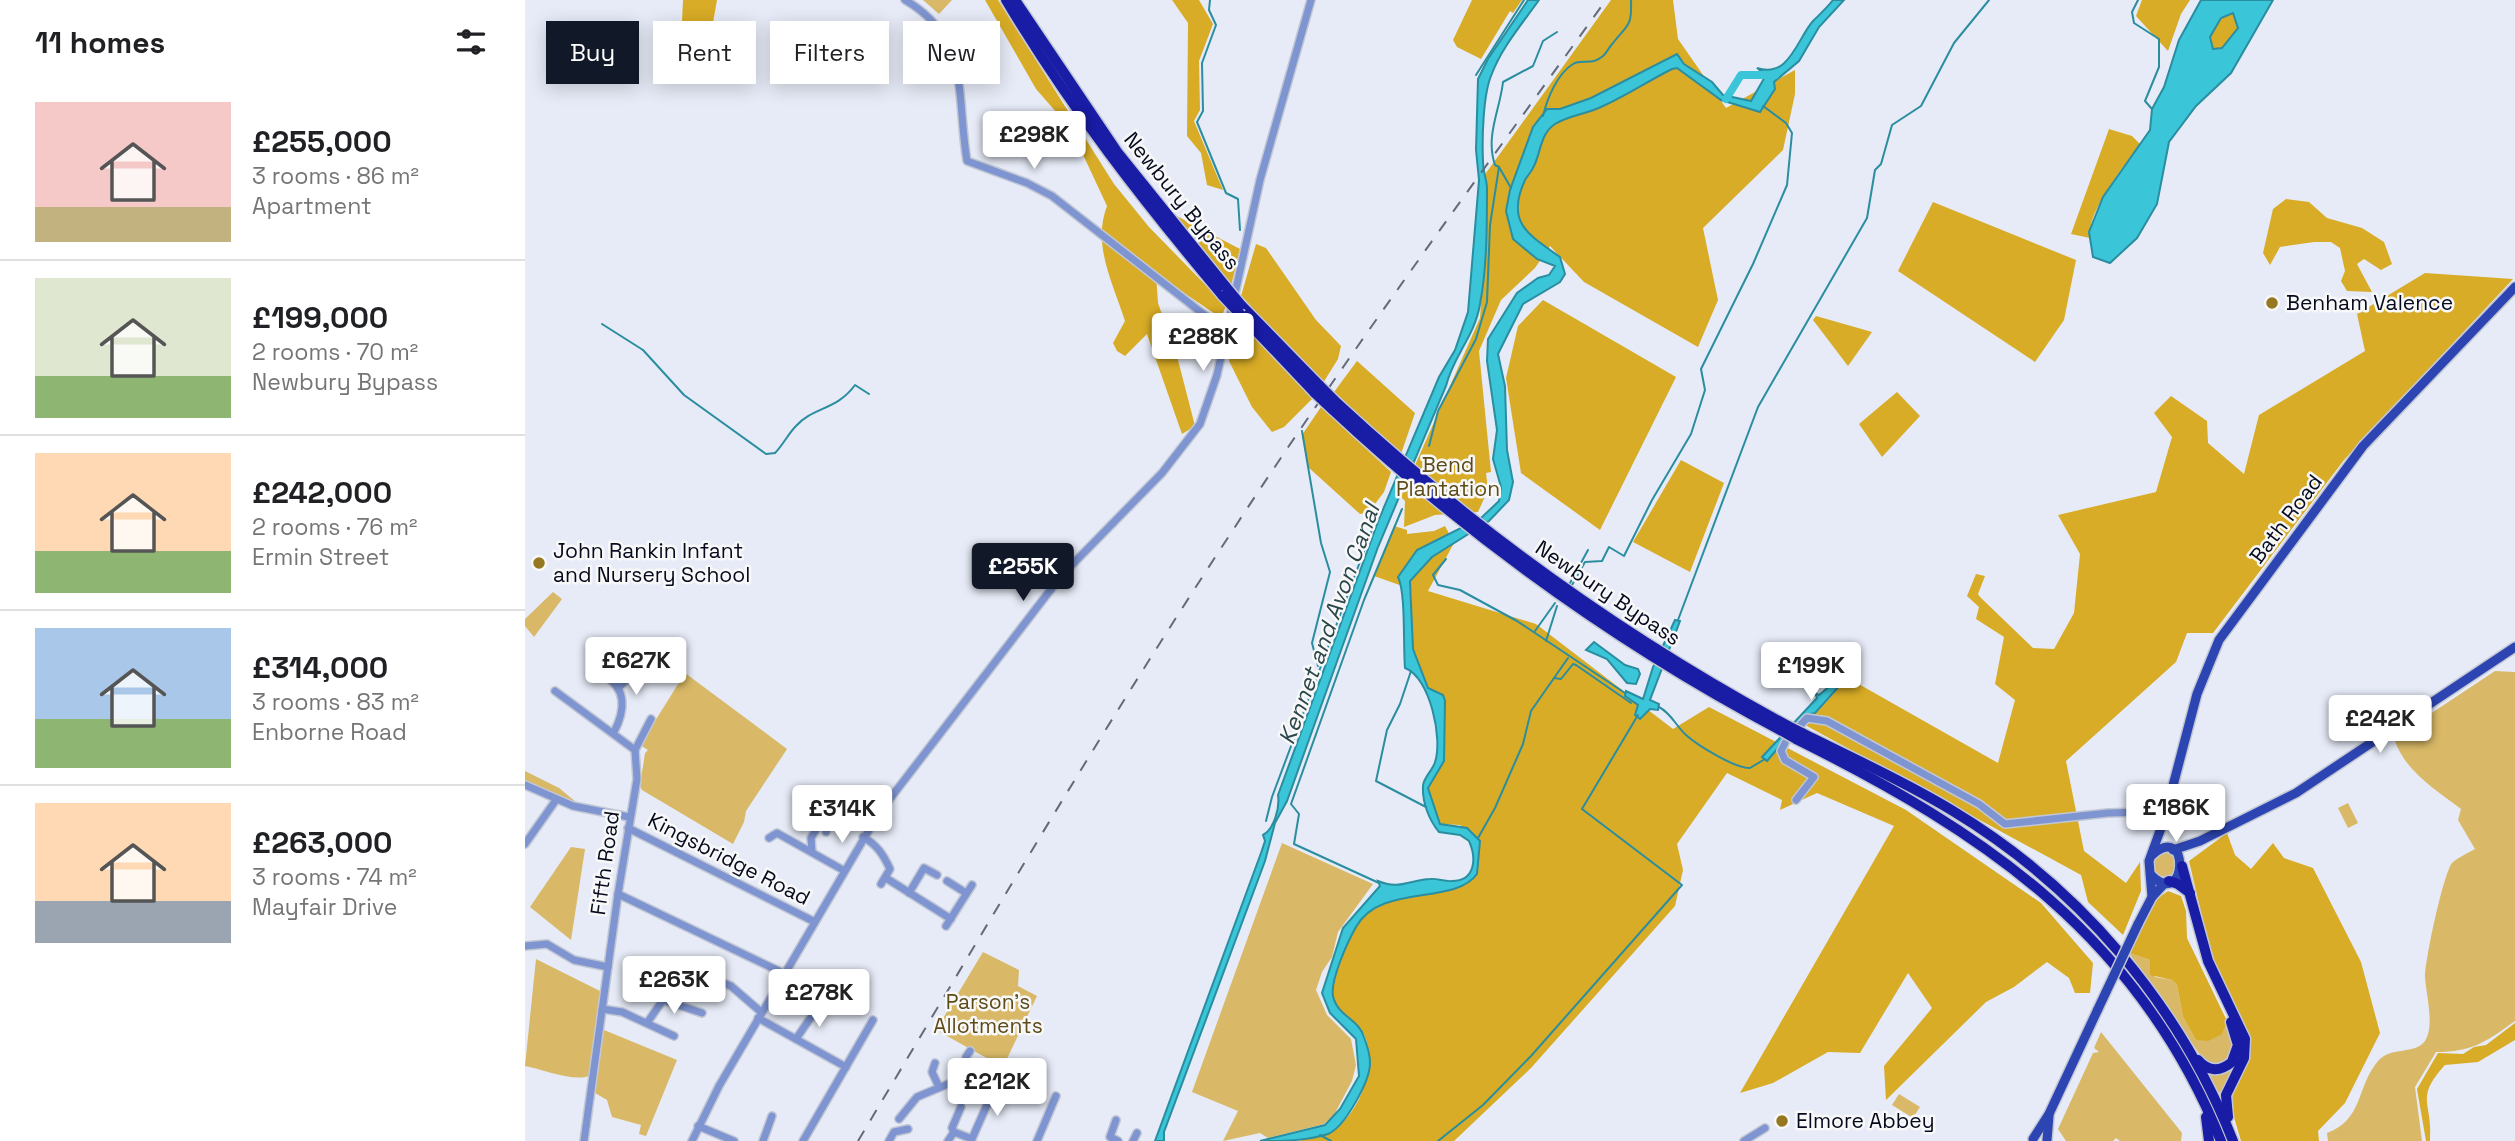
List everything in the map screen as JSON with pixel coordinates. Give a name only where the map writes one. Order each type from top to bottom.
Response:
[{"type":"highway","name":"Newbury Bypass","points":[[1006,0],[1095,136],[1225,292],[1334,406],[1413,477],[1486,536],[1667,662],[1790,735],[1940,816],[1990,849],[2037,886],[2077,923],[2119,970],[2155,1018],[2190,1075],[2221,1141]]},
{"type":"highway","name":"Newbury Bypass","points":[[1015,0],[1118,153],[1225,292]]},
{"type":"highway","name":"Newbury Bypass","points":[[1790,735],[1930,798],[2015,853],[2072,902],[2110,941],[2155,997],[2213,1094],[2234,1141]]},
{"type":"highway","points":[[2182,865],[2208,961],[2245,1043],[2243,1058],[2225,1098],[2234,1141]]},
{"type":"highway","points":[[2167,882],[2178,884],[2190,894]]},
{"type":"highway","points":[[2183,1040],[2207,1068],[2217,1070],[2232,1062],[2237,1054],[2238,1041],[2223,997]]},
{"type":"highway","points":[[2190,1075],[2206,1118],[2209,1141]]},
{"type":"main road","name":"Bath Road","points":[[2151,856],[2164,818],[2197,694],[2219,640],[2363,446],[2515,287]]},
{"type":"main road","points":[[2152,897],[2151,856],[2159,849],[2172,850],[2200,841],[2296,793],[2515,647]]},
{"type":"main road","name":"Bath Road","points":[[2164,818],[2165,838],[2172,850]]},
{"type":"main road","points":[[2049,1114],[2047,1141],[2032,1140],[2049,1114],[2152,897],[2167,882],[2178,876],[2185,855],[2200,841]]},
{"type":"main road","points":[[2172,850],[2182,865]]},
{"type":"main road","points":[[2150,873],[2157,880],[2167,882]]},
{"type":"street","points":[[905,0],[922,10],[939,28],[955,60],[960,77],[967,161],[1027,183],[1052,196],[1215,323],[1227,327]]},
{"type":"street","points":[[692,1141],[813,921],[863,837],[898,786],[1062,575],[1119,519],[1192,439],[1201,424],[1217,375],[1259,180],[1311,0]]},
{"type":"street","points":[[618,688],[637,665],[646,673]]},
{"type":"street","points":[[605,676],[618,688],[623,708],[614,732]]},
{"type":"street","points":[[555,691],[635,750]]},
{"type":"street","points":[[1796,800],[1814,777],[1786,760],[1781,751],[1790,735],[1807,718],[1827,722],[1979,804],[2005,824],[2117,812],[2144,812],[2164,818]]},
{"type":"street","name":"Fifth Road","points":[[585,1141],[629,817],[637,779],[635,750],[651,719]]},
{"type":"street","points":[[525,785],[556,800],[629,817]]},
{"type":"street","points":[[525,844],[556,800]]},
{"type":"street","points":[[812,852],[811,838],[820,823],[827,827],[826,832]]},
{"type":"street","name":"Kingsbridge Road","points":[[628,828],[813,921]]},
{"type":"street","points":[[769,838],[778,833],[843,870]]},
{"type":"street","points":[[863,837],[881,852],[890,869],[883,881],[909,893],[949,922],[972,885]]},
{"type":"street","points":[[909,893],[926,864],[937,875]]},
{"type":"street","points":[[947,881],[966,893]]},
{"type":"street","points":[[618,894],[783,973]]},
{"type":"street","points":[[529,943],[547,944],[574,960],[608,967]]},
{"type":"street","points":[[693,971],[731,986],[760,1015],[796,1039],[846,1066]]},
{"type":"street","points":[[647,1023],[663,1000],[702,1013]]},
{"type":"street","points":[[796,1039],[820,1004]]},
{"type":"street","points":[[603,1009],[622,1012],[674,1036]]},
{"type":"street","points":[[803,1141],[873,1020]]},
{"type":"street","points":[[965,1054],[967,1076]]},
{"type":"street","points":[[935,1063],[932,1072],[939,1087]]},
{"type":"street","points":[[952,1129],[971,1140],[977,1118],[1002,1071]]},
{"type":"street","points":[[899,1119],[917,1097],[939,1087],[950,1086],[967,1076],[1009,1086]]},
{"type":"street","points":[[1037,1141],[1056,1096]]},
{"type":"street","points":[[948,1141],[961,1107]]},
{"type":"street","points":[[763,1141],[772,1116]]},
{"type":"street","points":[[1116,1120],[1110,1137],[1118,1141]]},
{"type":"street","points":[[698,1126],[729,1140]]},
{"type":"street","points":[[1744,1141],[1765,1128]]},
{"type":"street","points":[[889,1141],[894,1132],[908,1129]]},
{"type":"street","points":[[1133,1141],[1137,1133]]},
{"type":"green space","points":[[683,0],[717,0],[713,21],[682,21]]},
{"type":"green space","points":[[923,0],[952,0],[939,14]]},
{"type":"green space","points":[[985,0],[998,0],[1114,184],[1149,227],[1226,306],[1221,318],[1156,274],[1158,303],[1178,360],[1195,426],[1182,434],[1147,334],[1125,356],[1117,351],[1113,343],[1125,321],[1103,250],[1103,221],[1107,206],[1071,129],[1036,89],[1000,26],[1000,21],[997,21]]},
{"type":"green space","points":[[1172,0],[1199,0],[1213,24],[1199,61],[1200,110],[1194,121],[1223,190],[1207,185],[1201,153],[1187,136],[1188,23]]},
{"type":"green space","points":[[1472,0],[1522,0],[1513,13],[1510,11],[1481,59],[1457,47],[1453,40]]},
{"type":"green space","name":"Bend Plantation","points":[[1611,0],[1673,0],[1678,39],[1726,108],[1795,70],[1795,94],[1783,150],[1703,228],[1718,300],[1698,347],[1584,282],[1550,246],[1535,268],[1501,300],[1479,351],[1491,472],[1486,473],[1488,490],[1478,512],[1435,515],[1404,527],[1405,501],[1401,497],[1480,318],[1487,219],[1486,173]]},
{"type":"green space","points":[[2142,0],[2190,0],[2181,14],[2168,51],[2136,16]]},
{"type":"green space","points":[[2233,12],[2239,28],[2222,48],[2212,49],[2210,37],[2221,18]]},
{"type":"green space","points":[[2109,129],[2132,136],[2140,144],[2100,202],[2090,227],[2090,238],[2071,234]]},
{"type":"green space","points":[[2286,199],[2309,202],[2327,218],[2362,228],[2384,242],[2392,264],[2381,270],[2364,259],[2357,264],[2372,292],[2347,291],[2341,281],[2345,271],[2340,248],[2331,242],[2280,247],[2270,265],[2263,253],[2273,209]]},
{"type":"green space","points":[[1933,202],[2076,260],[2064,320],[2035,362],[1898,271]]},
{"type":"green space","points":[[1167,211],[1240,249],[1231,286]]},
{"type":"green space","points":[[1256,244],[1266,248],[1316,320],[1341,346],[1338,359],[1323,383],[1241,296]]},
{"type":"green space","points":[[2425,273],[2513,279],[2344,460],[2213,633],[2187,633],[2176,662],[2066,761],[2084,851],[2126,883],[2140,862],[2141,891],[2123,935],[2088,902],[2081,875],[1805,725],[1848,678],[1998,763],[2015,700],[1995,684],[2004,637],[1976,619],[1979,607],[1967,596],[1976,574],[1985,576],[1978,594],[1980,597],[2033,648],[2054,649],[2074,613],[2080,554],[2058,515],[2156,492],[2172,437],[2154,413],[2171,396],[2207,421],[2208,443],[2244,474],[2259,415],[2365,351],[2357,314]]},
{"type":"green space","points":[[1543,300],[1676,377],[1600,530],[1521,473],[1506,378],[1518,326]]},
{"type":"green space","points":[[1234,316],[1313,398],[1284,427],[1272,432],[1252,407],[1229,361]]},
{"type":"green space","points":[[1816,316],[1872,332],[1848,366],[1813,320]]},
{"type":"green space","points":[[1357,361],[1415,413],[1401,454],[1334,392]]},
{"type":"green space","points":[[1897,392],[1920,416],[1882,457],[1859,424]]},
{"type":"green space","points":[[1321,407],[1391,472],[1384,492],[1369,512],[1360,514],[1308,467],[1302,435]]},
{"type":"green space","points":[[1681,460],[1724,483],[1690,572],[1633,542]]},
{"type":"green space","points":[[1394,526],[1407,530],[1407,534],[1434,531],[1445,526],[1454,543],[1428,591],[1536,624],[1673,729],[1709,707],[1906,810],[2041,903],[2093,963],[2090,993],[2075,993],[2069,978],[2047,962],[2014,987],[1986,1002],[1886,1100],[1884,1066],[1932,1008],[1908,973],[1860,1053],[1828,1052],[1773,1083],[1740,1093],[1894,826],[1817,793],[1780,810],[1782,800],[1727,773],[1677,844],[1683,870],[1675,906],[1531,1068],[1454,1141],[1298,1141],[1321,1136],[1344,1121],[1359,1099],[1368,1073],[1368,1046],[1364,1034],[1337,1006],[1333,993],[1340,960],[1355,928],[1362,919],[1382,905],[1407,897],[1458,888],[1477,874],[1480,841],[1460,825],[1440,824],[1428,788],[1444,761],[1444,704],[1436,692],[1428,688],[1413,649],[1411,589],[1374,576]]},
{"type":"green space","points":[[553,592],[562,599],[534,637],[525,626],[525,619]]},
{"type":"green space","points":[[2495,671],[2515,672],[2515,1021],[2469,1048],[2436,1052],[2415,1087],[2422,1141],[2328,1141],[2327,1133],[2339,1127],[2354,1111],[2366,1081],[2378,1061],[2383,1056],[2415,1048],[2425,1041],[2430,1018],[2425,977],[2440,900],[2452,863],[2475,849],[2458,820],[2461,809],[2413,770],[2394,738]]},
{"type":"green space","points":[[685,673],[787,749],[746,811],[744,822],[733,844],[642,790],[640,786],[645,753],[648,750],[640,745]]},
{"type":"green space","points":[[525,771],[559,788],[576,802],[525,782]]},
{"type":"green space","points":[[2348,803],[2358,823],[2348,828],[2338,808]]},
{"type":"green space","points":[[2227,833],[2235,855],[2251,869],[2273,843],[2284,858],[2313,868],[2361,962],[2380,1033],[2345,1103],[2318,1131],[2319,1141],[2241,1141],[2228,1097],[2250,1048],[2246,1032],[2211,955],[2189,861]]},
{"type":"green space","points":[[1282,843],[1373,884],[1338,932],[1332,957],[1322,972],[1316,990],[1327,1015],[1351,1039],[1356,1065],[1352,1081],[1334,1115],[1324,1124],[1268,1138],[1260,1133],[1223,1141],[1238,1111],[1192,1092]]},
{"type":"green space","points":[[571,847],[585,849],[571,940],[530,907]]},
{"type":"green space","points":[[2161,853],[2171,853],[2178,860],[2178,870],[2171,877],[2161,877],[2154,870],[2154,860]]},
{"type":"green space","points":[[2168,891],[2181,896],[2186,911],[2187,938],[2227,1021],[2222,1034],[2208,1041],[2196,1040],[2183,1017],[2177,985],[2172,980],[2150,975],[2150,960],[2129,953],[2154,901]]},
{"type":"green space","name":"Parson's Allotments","points":[[983,952],[1019,970],[1018,986],[1037,996],[1003,1067],[936,1030]]},
{"type":"green space","points":[[2129,953],[2150,960],[2155,977],[2172,980],[2177,985],[2183,1017],[2196,1040],[2227,1021],[2235,1040],[2234,1055],[2217,1067],[2203,1059]]},
{"type":"green space","points":[[536,959],[602,992],[589,1076],[566,1076],[525,1066]]},
{"type":"green space","points":[[2515,1023],[2515,1040],[2478,1062],[2445,1065],[2436,1076],[2427,1093],[2430,1141],[2426,1141],[2417,1089],[2438,1053],[2463,1054],[2474,1047],[2486,1045]]},
{"type":"green space","points":[[604,1030],[677,1060],[646,1136],[639,1134],[641,1125],[612,1117],[607,1100],[595,1093]]},
{"type":"green space","points":[[2101,1032],[2182,1133],[2181,1141],[2120,1141],[2116,1138],[2113,1141],[2066,1141],[2058,1129],[2093,1053],[2099,1052],[2094,1048]]},
{"type":"green space","points":[[2242,1053],[2224,1093],[2216,1092],[2206,1071],[2238,1061]]},
{"type":"green space","points":[[1899,1094],[1920,1107],[1913,1118],[1892,1105]]},
{"type":"water","points":[[1528,0],[1539,0],[1500,56],[1486,95],[1483,164],[1487,187],[1486,246],[1477,315],[1449,375],[1378,547],[1287,801],[1275,823],[1265,861],[1164,1132],[1164,1141],[1155,1141],[1261,853],[1265,841],[1263,835],[1275,818],[1278,795],[1379,519],[1439,377],[1455,350],[1468,312],[1479,180],[1476,150],[1478,79],[1488,59]]},
{"type":"water","points":[[1833,0],[1844,0],[1819,27],[1799,61],[1774,82],[1775,89],[1760,112],[1721,100],[1677,68],[1601,107],[1560,121],[1550,128],[1544,138],[1519,195],[1519,217],[1530,234],[1560,257],[1565,274],[1560,282],[1523,304],[1498,354],[1505,386],[1507,450],[1513,482],[1509,500],[1489,521],[1432,557],[1410,581],[1413,649],[1428,688],[1443,695],[1445,701],[1444,761],[1428,788],[1440,824],[1467,828],[1480,841],[1477,874],[1466,884],[1452,890],[1399,899],[1367,913],[1356,927],[1344,951],[1333,989],[1335,1003],[1358,1026],[1367,1047],[1369,1071],[1361,1092],[1342,1122],[1328,1134],[1286,1141],[1260,1141],[1325,1125],[1340,1109],[1359,1076],[1356,1039],[1330,1013],[1322,993],[1343,928],[1380,886],[1378,881],[1398,885],[1430,879],[1460,880],[1470,873],[1472,868],[1473,855],[1469,841],[1460,835],[1439,832],[1425,804],[1423,783],[1434,765],[1437,752],[1436,725],[1428,696],[1421,683],[1405,668],[1403,607],[1398,577],[1417,550],[1481,518],[1499,501],[1501,487],[1493,459],[1497,430],[1487,361],[1488,339],[1517,293],[1538,278],[1549,275],[1555,266],[1537,259],[1513,239],[1506,211],[1510,190],[1533,127],[1547,109],[1560,109],[1591,98],[1677,54],[1684,64],[1712,82],[1723,95],[1751,101],[1766,75],[1757,68],[1768,70],[1785,63],[1813,21]]},
{"type":"water","points":[[2201,0],[2273,0],[2231,73],[2196,106],[2169,142],[2157,204],[2137,238],[2110,263],[2093,257],[2089,232],[2103,197],[2150,130],[2152,109],[2164,87],[2179,40]],"holes":[[[2233,13],[2238,28],[2222,48],[2213,49],[2210,37],[2221,18]]]},
{"type":"water","points":[[1675,620],[1680,621],[1650,700],[1659,704],[1658,710],[1650,709],[1640,719],[1635,715],[1638,705],[1625,696],[1626,691],[1643,699],[1653,667]]},
{"type":"water","points":[[1594,642],[1625,665],[1638,669],[1640,674],[1636,684],[1627,683],[1607,659],[1586,650]]},
{"type":"water","points":[[1838,679],[1842,683],[1815,713],[1806,715],[1767,761],[1762,757],[1817,698],[1815,693],[1819,695]]},
{"type":"waterway","points":[[1210,0],[1209,10],[1216,25],[1202,63],[1203,111],[1197,122],[1226,193],[1238,199],[1240,230]]},
{"type":"waterway","points":[[1476,75],[1524,0]]},
{"type":"waterway","points":[[1543,116],[1553,87],[1567,68],[1575,63],[1601,58],[1626,28],[1631,15],[1631,0]]},
{"type":"waterway","points":[[1678,620],[1758,407],[1867,218],[1875,170],[1881,164],[1892,125],[1921,106],[1954,43],[1989,0]]},
{"type":"waterway","points":[[2138,0],[2132,12],[2134,23],[2159,39],[2159,67],[2145,101],[2152,109]]},
{"type":"waterway","points":[[1511,188],[1499,167],[1495,165],[1492,154],[1492,133],[1503,82],[1533,66],[1543,41],[1557,32]]},
{"type":"waterway","points":[[1726,99],[1741,75],[1775,75]]},
{"type":"waterway","points":[[1572,585],[1585,562],[1602,561],[1609,547],[1624,556],[1652,500],[1691,434],[1705,390],[1701,369],[1753,264],[1787,185],[1792,133],[1786,123],[1763,106]]},
{"type":"waterway","points":[[1429,446],[1438,411],[1476,339],[1487,302],[1490,225],[1499,167]]},
{"type":"waterway","points":[[602,324],[643,350],[684,395],[766,454],[775,453],[803,420],[841,399],[855,385],[869,394]]},
{"type":"waterway","name":"Kennet and Avon Canal","points":[[1302,431],[1321,543],[1330,572],[1312,643],[1318,666]]},
{"type":"waterway","name":"Kennet and Avon Canal","points":[[1379,883],[1294,844],[1299,814],[1291,804],[1364,600],[1402,509]]},
{"type":"waterway","name":"Kennet and Avon Canal","points":[[1266,821],[1272,797],[1376,519]]},
{"type":"waterway","points":[[1570,583],[1588,550]]},
{"type":"waterway","points":[[1446,559],[1433,575],[1438,585],[1460,590],[1517,621],[1625,693]]},
{"type":"waterway","points":[[1535,631],[1555,603]]},
{"type":"waterway","points":[[1546,641],[1557,606]]},
{"type":"waterway","points":[[1478,838],[1495,808],[1523,744],[1531,711],[1568,658]]},
{"type":"waterway","points":[[1554,678],[1561,679],[1573,664],[1631,703]]},
{"type":"waterway","points":[[1839,682],[1855,664]]},
{"type":"waterway","points":[[1411,671],[1400,704],[1387,730],[1376,781],[1426,807]]},
{"type":"waterway","points":[[1659,707],[1691,739],[1726,761],[1750,768],[1765,759]]},
{"type":"waterway","points":[[1438,1141],[1483,1105],[1531,1056],[1682,885],[1582,809],[1638,715]]},
{"type":"waterway","points":[[1320,1135],[1331,1141]]},
{"type":"railway","points":[[858,1141],[1088,759],[1231,533],[1368,331],[1606,0]]},
{"type":"place","name":"Benham Valence","points":[[2272,303]]},
{"type":"place","name":"John Rankin Infant and Nursery School","points":[[539,563]]},
{"type":"place","name":"Elmore Abbey","points":[[1782,1121]]}]
